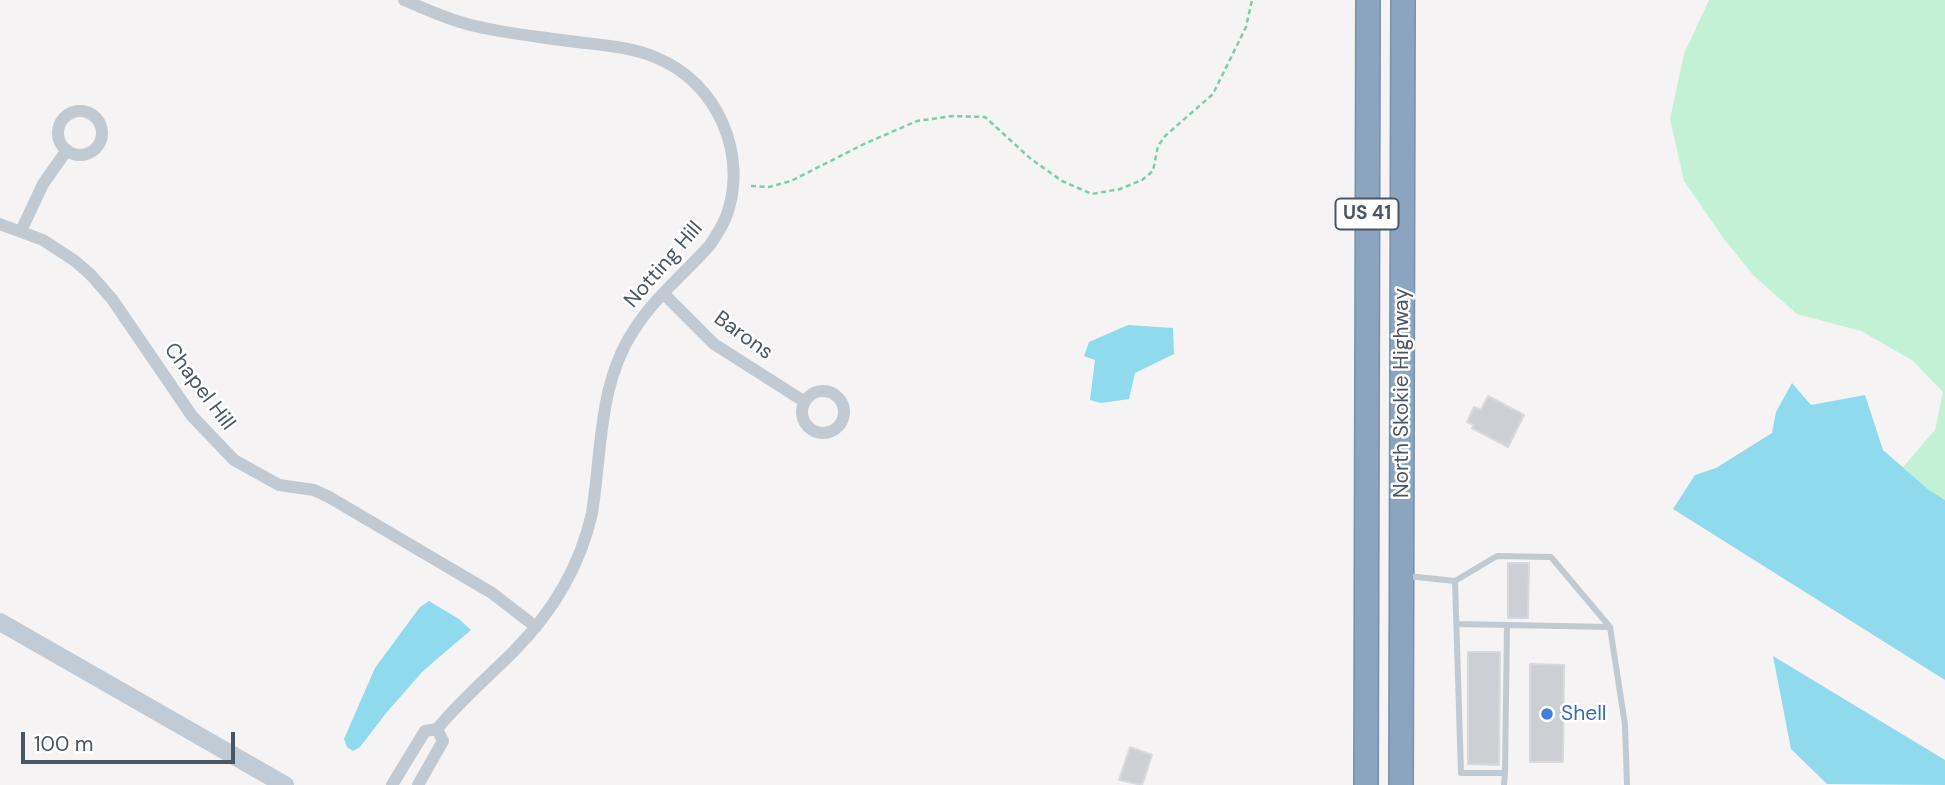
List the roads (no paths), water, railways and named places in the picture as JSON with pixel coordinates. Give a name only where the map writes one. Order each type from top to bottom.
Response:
[{"type":"highway","name":"North Skokie Highway","points":[[1366,785],[1368,0]]},
{"type":"highway","name":"North Skokie Highway","points":[[1401,785],[1403,0]]},
{"type":"main road","points":[[0,622],[285,785]]},
{"type":"street","name":"Notting Hill","points":[[392,785],[425,731],[437,729],[463,699],[514,651],[536,627],[568,580],[587,532],[596,490],[607,393],[616,365],[635,328],[710,245],[726,217],[734,165],[722,119],[706,95],[673,65],[642,52],[483,28],[452,20],[404,0]]},
{"type":"street","points":[[21,231],[43,184],[67,150]]},
{"type":"street","name":"Chapel Hill","points":[[0,224],[60,250],[90,274],[112,299],[192,416],[234,460],[279,485],[314,490],[329,497],[492,593],[536,627]]},
{"type":"street","name":"Barons","points":[[664,294],[714,344],[805,402]]},
{"type":"street","points":[[418,785],[443,741],[437,729]]},
{"type":"lane","points":[[1401,576],[1455,581],[1497,556],[1551,557],[1610,627],[1625,725],[1627,785]]},
{"type":"lane","points":[[1455,581],[1461,773],[1505,773]]},
{"type":"lane","points":[[1457,624],[1610,627]]},
{"type":"lane","points":[[1504,785],[1507,625]]},
{"type":"water","points":[[1128,325],[1173,328],[1174,354],[1135,373],[1129,399],[1101,403],[1090,400],[1095,360],[1084,356],[1089,342]]},
{"type":"water","points":[[1792,383],[1811,405],[1865,395],[1883,450],[1929,490],[1945,500],[1945,680],[1673,509],[1695,475],[1716,468],[1772,433],[1776,412]]},
{"type":"water","points":[[429,601],[459,619],[471,630],[423,671],[360,747],[353,751],[347,747],[344,739],[375,668],[420,607]]},
{"type":"water","points":[[1773,656],[1945,760],[1945,785],[1827,784],[1791,749]]},
{"type":"place","name":"Shell","points":[[1547,714]]}]
